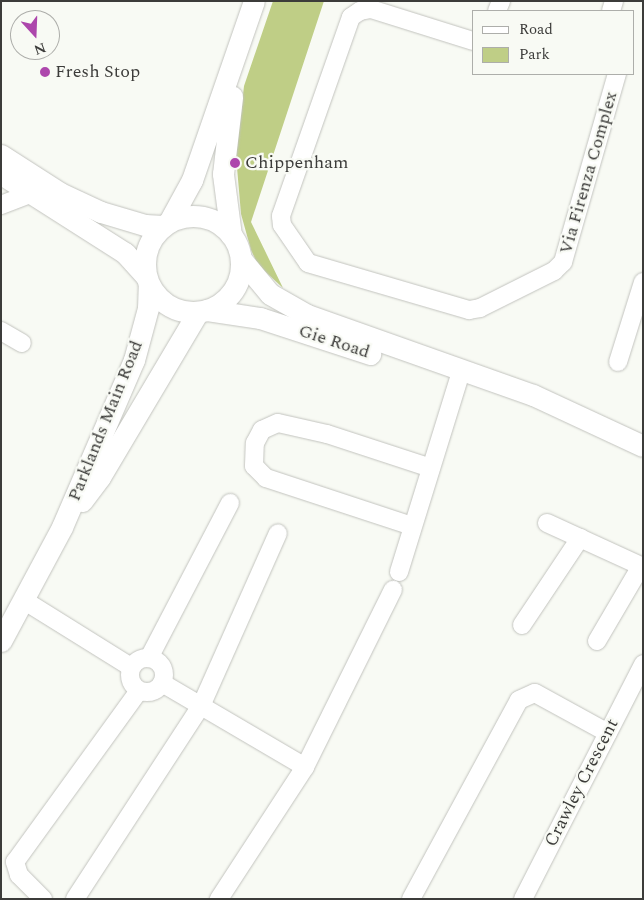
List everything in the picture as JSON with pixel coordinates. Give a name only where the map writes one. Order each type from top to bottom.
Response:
[{"type":"street","points":[[147,280],[147,249],[166,224],[192,180],[254,1]]},
{"type":"street","name":"Via Firenza Complex","points":[[472,41],[371,9],[360,11],[351,17],[281,216],[282,225],[308,263],[469,310],[480,308],[554,271],[563,262],[617,75]]},
{"type":"street","points":[[1,174],[29,194],[125,253],[167,305],[202,311],[231,293],[239,277],[241,260],[231,234],[223,166],[227,119],[239,66],[239,45]]},
{"type":"street","points":[[1,155],[60,193],[101,212],[145,226],[166,224],[186,216],[206,217],[231,234]]},
{"type":"street","points":[[1,205],[29,194]]},
{"type":"street","name":"Gie Road","points":[[241,260],[270,294],[307,315],[449,365],[461,372],[563,407],[643,446]]},
{"type":"street","name":"Parklands Main Road","points":[[1,641],[25,601],[62,527],[134,360],[148,308],[147,280]]},
{"type":"street","points":[[618,362],[643,282]]},
{"type":"street","name":"Parklands Main Road","points":[[62,527],[100,477],[202,311]]},
{"type":"street","name":"Gie Road","points":[[202,311],[260,318],[436,371],[461,372]]},
{"type":"street","points":[[1,331],[22,343]]},
{"type":"street","points":[[399,572],[461,372]]},
{"type":"street","points":[[412,526],[266,478],[254,466],[255,443],[262,430],[278,423],[327,434],[431,468]]},
{"type":"street","points":[[162,683],[152,691],[139,690],[130,680],[131,667],[137,661],[149,658],[230,503]]},
{"type":"street","points":[[547,523],[642,567],[597,641]]},
{"type":"street","points":[[75,899],[201,706],[278,533]]},
{"type":"street","points":[[522,626],[580,538]]},
{"type":"street","points":[[219,899],[305,767],[393,590]]},
{"type":"street","points":[[25,601],[131,667]]},
{"type":"street","points":[[149,658],[162,667],[162,683]]},
{"type":"street","name":"Crawley Crescent","points":[[523,899],[642,667]]},
{"type":"street","points":[[162,683],[305,767]]},
{"type":"street","points":[[43,899],[19,875],[14,862],[139,690]]},
{"type":"street","points":[[411,899],[519,700],[535,694],[608,733]]},
{"type":"green space","points":[[273,1],[324,1],[251,222],[283,288],[258,265],[251,250],[241,214],[236,156],[244,86]]},
{"type":"place","name":"Fresh Stop","points":[[45,72]]},
{"type":"place","name":"Chippenham","points":[[235,163]]}]
